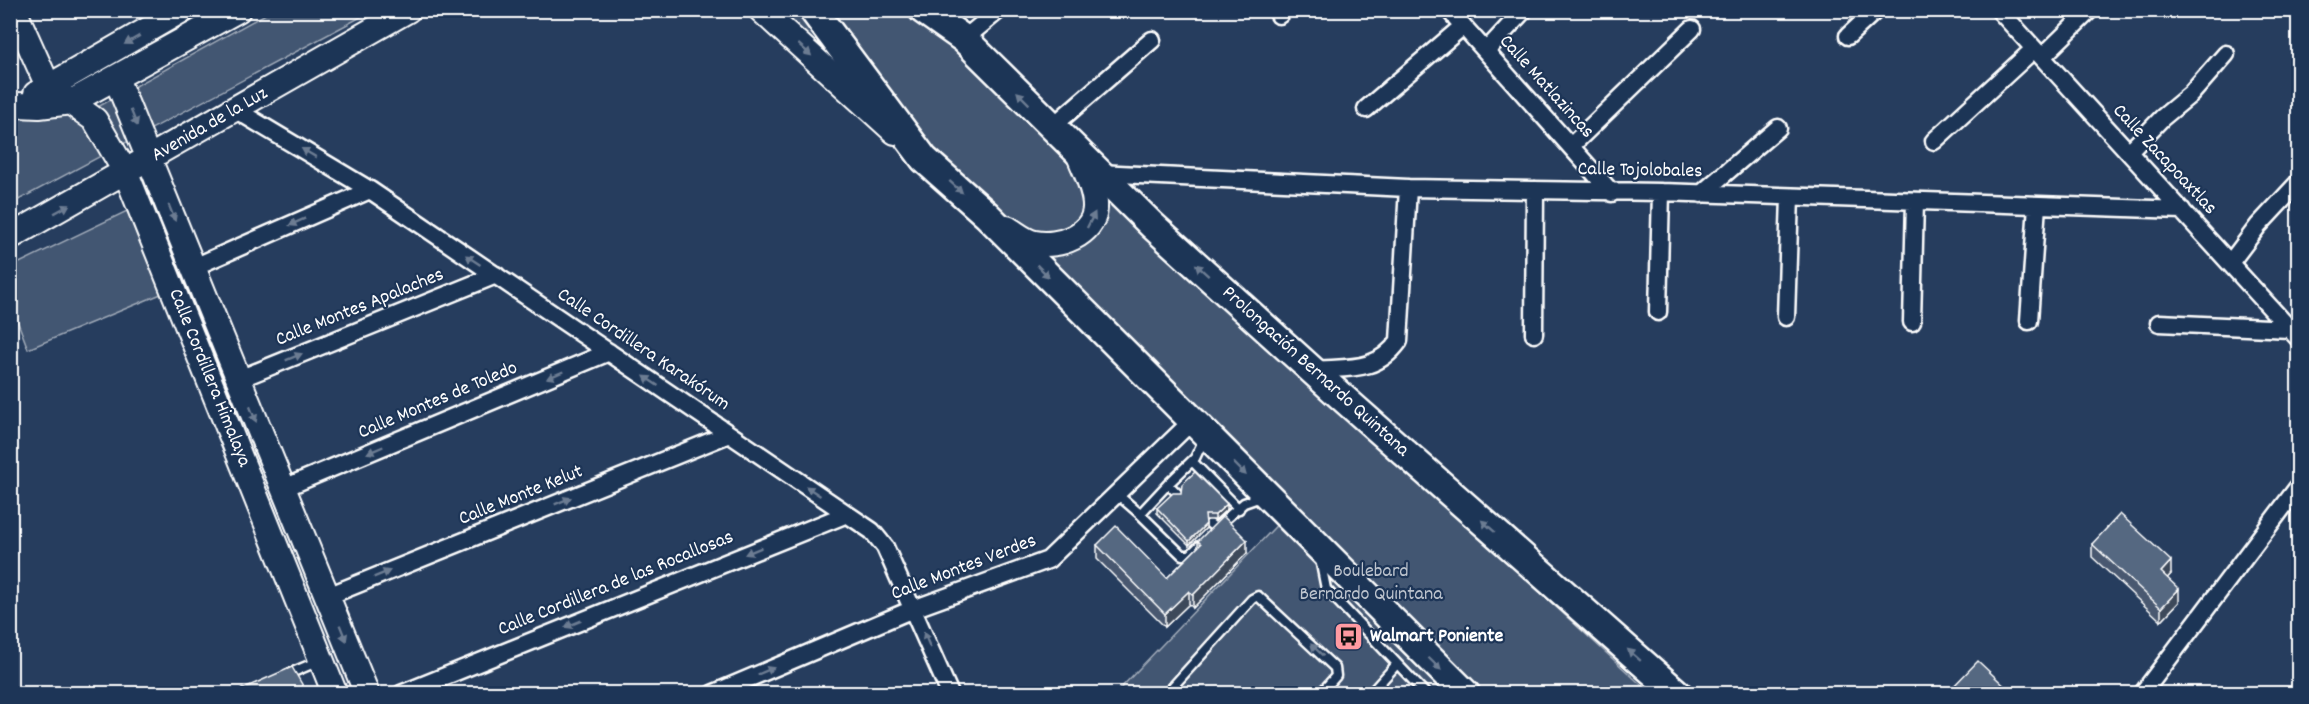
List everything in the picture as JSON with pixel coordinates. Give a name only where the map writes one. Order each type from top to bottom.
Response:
[{"type":"main road","points":[[813,10],[924,159],[987,215],[1319,549],[1466,693]]},
{"type":"main road","name":"Prolongación Bernardo Quintana","points":[[923,10],[964,39],[1088,164],[1312,370],[1678,693]]},
{"type":"street","points":[[14,10],[48,87]]},
{"type":"street","points":[[14,107],[183,10]]},
{"type":"street","points":[[14,107],[71,102],[238,10]]},
{"type":"street","points":[[281,84],[310,52],[380,10]]},
{"type":"street","name":"Avenida de la Luz","points":[[10,237],[126,173],[408,10]]},
{"type":"street","points":[[761,10],[924,159]]},
{"type":"street","name":"Prolongación Bernardo Quintana","points":[[939,10],[964,39]]},
{"type":"street","points":[[964,39],[999,10]]},
{"type":"street","name":"Calle Matlazincas","points":[[1449,10],[1612,193]]},
{"type":"street","points":[[1486,51],[1524,10]]},
{"type":"street","points":[[1848,36],[1876,10]]},
{"type":"street","name":"Calle Zacapoaxtlas","points":[[1999,10],[2294,333]]},
{"type":"street","points":[[1934,141],[2090,10]]},
{"type":"street","points":[[1366,109],[1463,27]]},
{"type":"street","points":[[1571,146],[1692,29]]},
{"type":"street","points":[[1052,127],[1152,40]]},
{"type":"street","points":[[2128,152],[2191,94],[2226,54]]},
{"type":"street","name":"Calle Cordillera Himalaya","points":[[116,78],[367,693]]},
{"type":"street","name":"Calle Cordillera Himalaya","points":[[48,87],[95,120],[126,173],[335,693]]},
{"type":"street","name":"Calle Cordillera Karakórum","points":[[236,110],[370,190],[878,536],[914,609],[950,693]]},
{"type":"street","points":[[1701,194],[1778,128]]},
{"type":"street","points":[[987,215],[1027,241],[1036,244],[1054,244],[1083,233],[1093,218],[1095,201],[1088,164]]},
{"type":"street","name":"Calle Tojolobales","points":[[1088,164],[1408,188],[1661,192],[2182,210]]},
{"type":"street","points":[[2230,263],[2258,226],[2298,183]]},
{"type":"street","points":[[1312,370],[1372,365],[1389,356],[1399,341],[1408,188]]},
{"type":"street","points":[[194,267],[370,190]]},
{"type":"street","points":[[1534,334],[1535,190]]},
{"type":"street","points":[[1658,312],[1661,192]]},
{"type":"street","points":[[1786,317],[1790,196]]},
{"type":"street","points":[[1912,322],[1915,201]]},
{"type":"street","points":[[2029,321],[2037,206]]},
{"type":"street","name":"Calle Montes Apalaches","points":[[239,379],[496,275]]},
{"type":"street","points":[[2159,323],[2294,333]]},
{"type":"street","name":"Calle Montes de Toledo","points":[[284,488],[609,352]]},
{"type":"street","name":"Calle Montes Verdes","points":[[712,693],[914,609],[1048,560],[1118,494],[1199,428]]},
{"type":"street","name":"Calle Monte Kelut","points":[[328,596],[729,434]]},
{"type":"street","points":[[2142,693],[2298,487]]},
{"type":"street","name":"Calle Cordillera de las Rocallosas","points":[[401,693],[847,514]]},
{"type":"lane","points":[[1140,513],[1192,461],[1199,428]]},
{"type":"lane","points":[[1192,461],[1239,509]]},
{"type":"lane","points":[[1168,484],[1177,493]]},
{"type":"lane","points":[[1118,494],[1179,552],[1187,556],[1213,526],[1239,509],[1244,503],[1265,495]]},
{"type":"lane","points":[[1319,549],[1326,589],[1396,665],[1426,693]]},
{"type":"lane","points":[[1166,693],[1252,599],[1260,596],[1335,668],[1336,676],[1320,693]]},
{"type":"lane","points":[[275,680],[321,659]]},
{"type":"lane","points":[[1370,693],[1396,665]]},
{"type":"green space","points":[[271,11],[372,11],[11,204],[11,121],[17,117],[87,113]]},
{"type":"green space","name":"Boulebard Bernardo Quintana","points":[[748,11],[948,11],[1239,317],[1650,693],[1116,693],[1294,507],[1118,328]]},
{"type":"green space","points":[[127,211],[161,294],[28,349],[11,304],[11,267]]},
{"type":"building","points":[[1195,472],[1227,504],[1215,515],[1205,515],[1206,524],[1189,541],[1157,508],[1173,493],[1181,493],[1182,484]]},
{"type":"building","points":[[2120,514],[2171,561],[2161,572],[2179,589],[2161,608],[2092,544]]},
{"type":"building","points":[[1223,516],[1247,540],[1193,595],[1189,591],[1165,614],[1097,545],[1116,526],[1167,578],[1201,544],[1198,541]]},
{"type":"building","points":[[1978,661],[2012,693],[1947,693]]},
{"type":"building","points":[[292,667],[307,693],[233,693]]},
{"type":"place","name":"Walmart Poniente","points":[[1349,637]]}]
